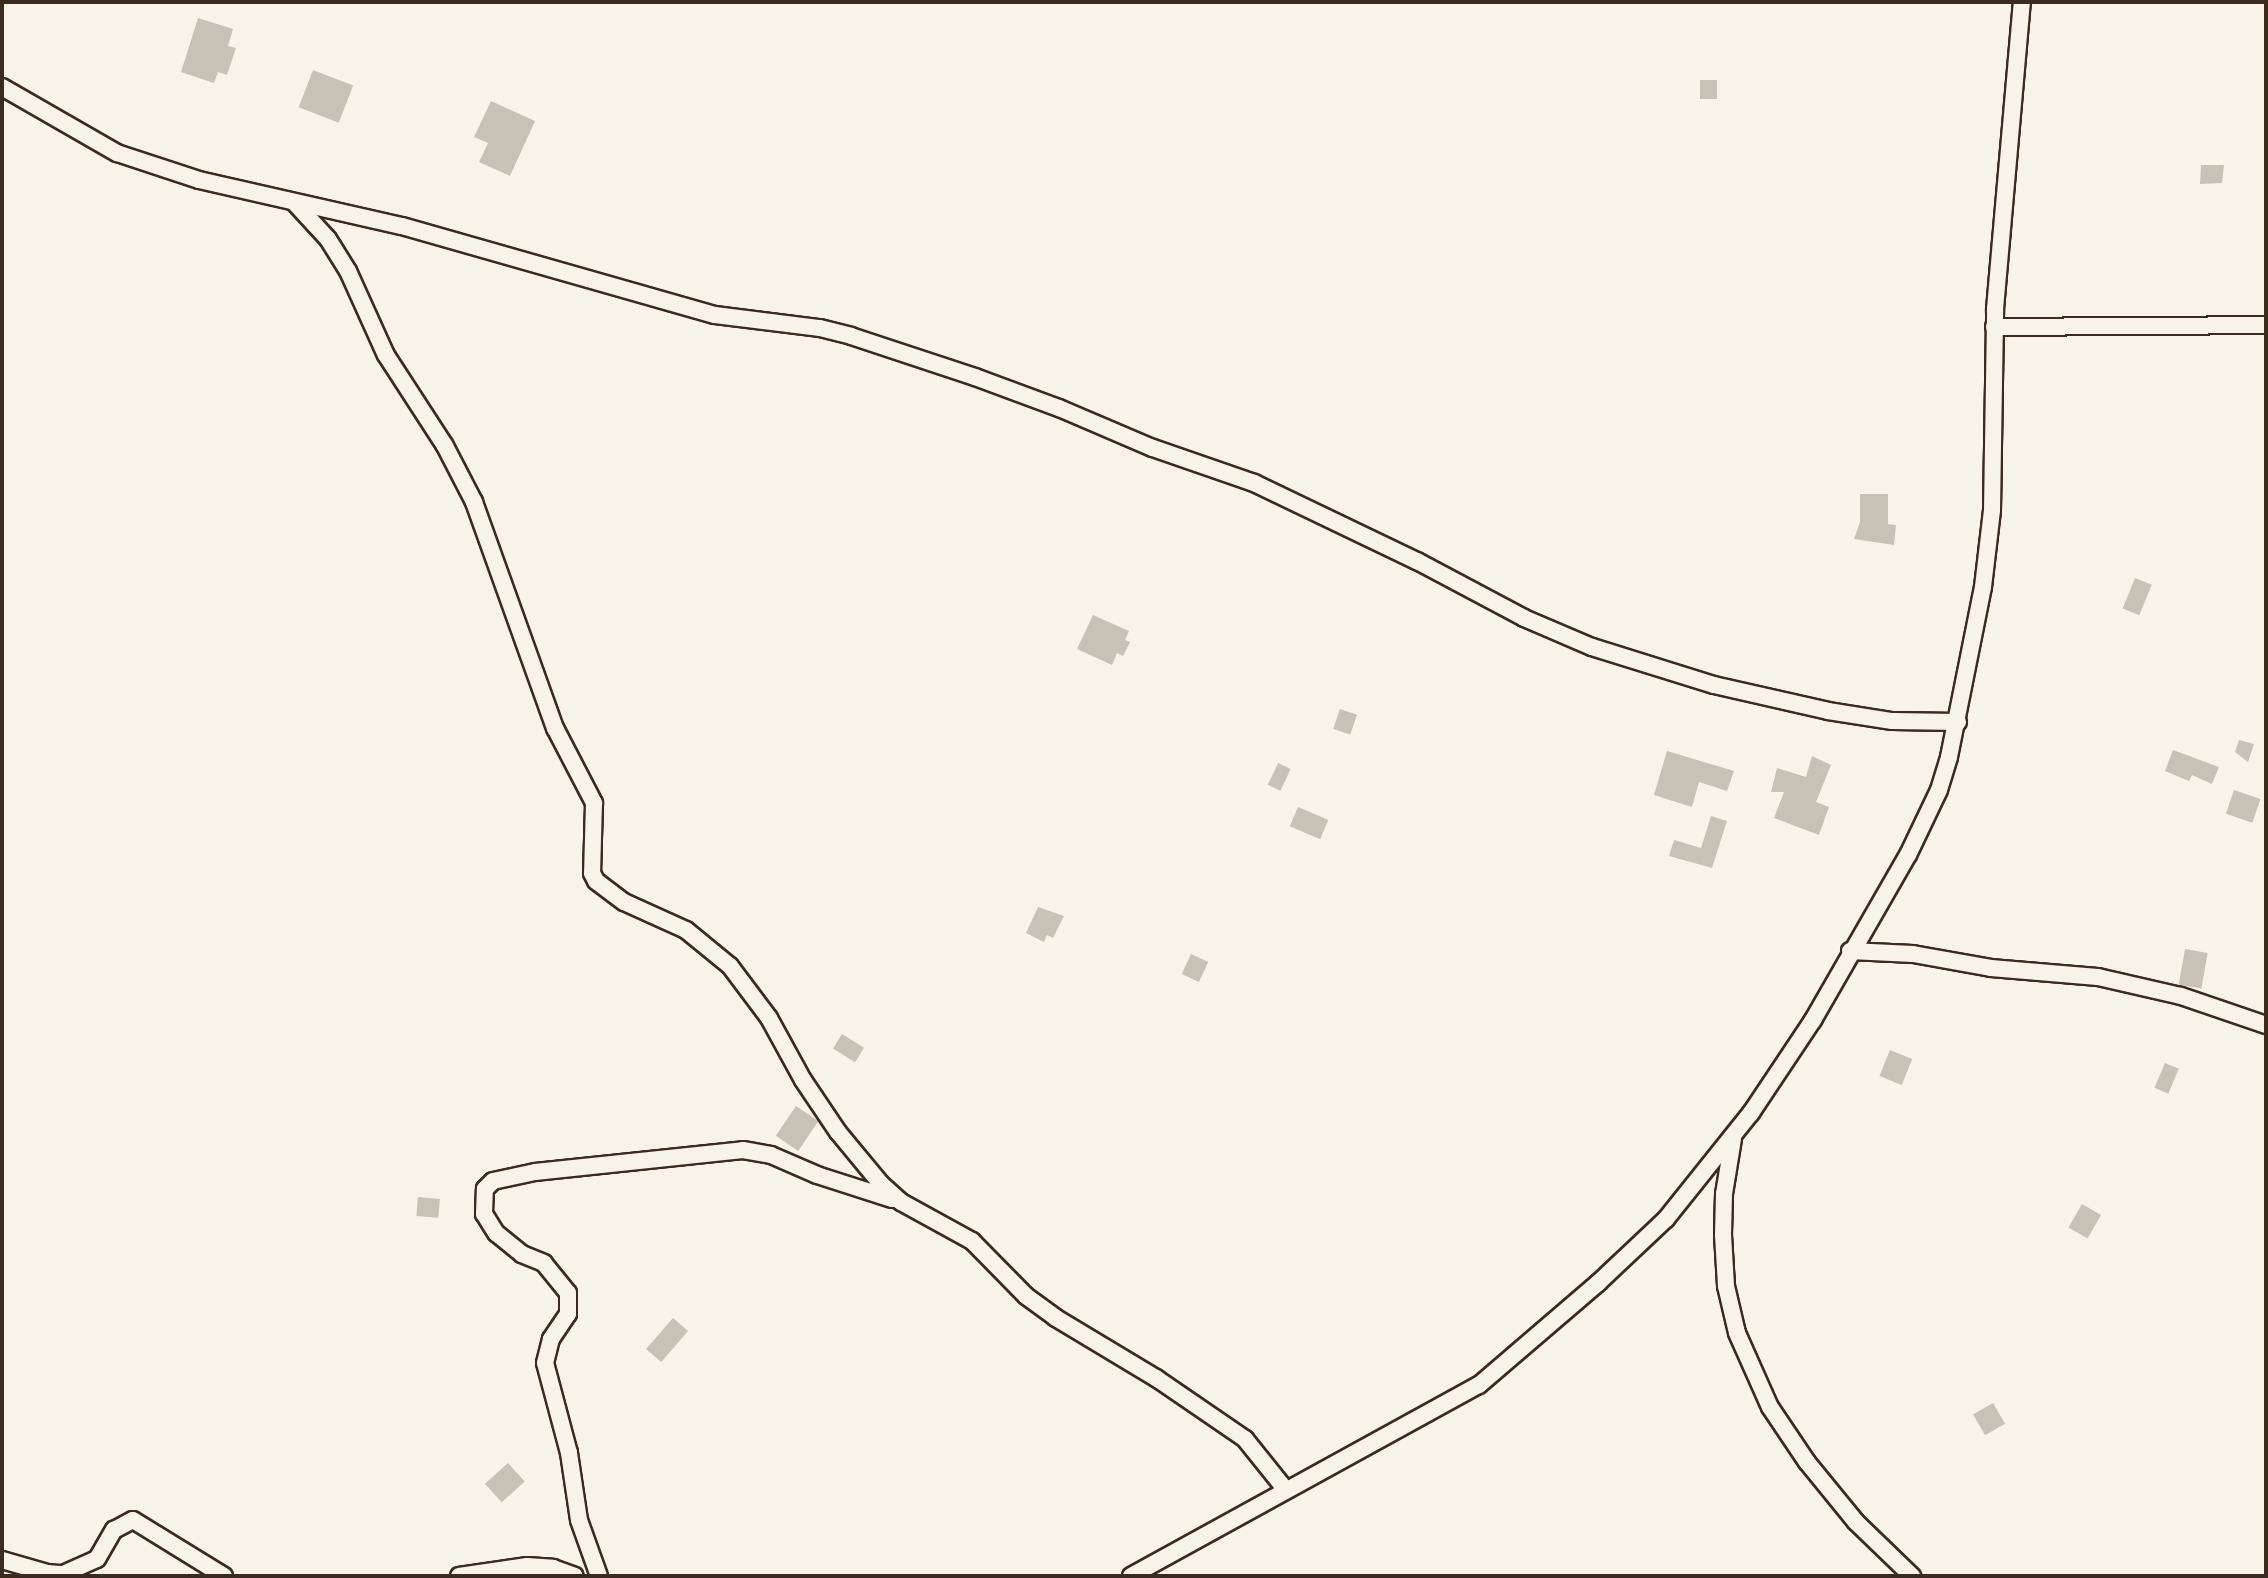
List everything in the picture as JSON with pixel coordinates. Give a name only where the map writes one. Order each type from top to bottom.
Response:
[{"type":"street","points":[[1131,1576],[1479,1385],[1587,1293],[1666,1219],[1733,1137],[1813,1020],[1908,855],[1939,790],[1958,722],[1983,587],[1992,510],[1994,327],[2003,186],[2022,2]]},
{"type":"street","points":[[2,87],[117,153],[199,180],[402,226],[715,315],[820,328],[975,377],[1153,448],[1268,489],[1524,618],[1592,647],[1714,685],[1828,711],[1892,721],[1958,722]]},
{"type":"street","points":[[294,202],[328,239],[348,271],[386,355],[445,446],[474,502],[555,728],[594,803],[592,873],[596,881],[624,902],[686,930],[730,966],[769,1018],[803,1080],[838,1132],[881,1184],[901,1202]]},
{"type":"street","points":[[1994,327],[2266,325]]},
{"type":"street","points":[[1850,951],[1913,954],[1991,968],[2098,977],[2181,996],[2266,1025]]},
{"type":"street","points":[[1733,1137],[1724,1194],[1723,1235],[1726,1286],[1737,1333],[1770,1407],[1807,1462],[1856,1522],[1912,1576]]},
{"type":"street","points":[[599,1576],[579,1520],[569,1453],[545,1363],[551,1339],[568,1314],[568,1293],[544,1263],[522,1254],[496,1233],[484,1214],[485,1189],[493,1181],[535,1172],[743,1150],[771,1155],[817,1175],[901,1202],[972,1241],[1026,1296],[1056,1318],[1235,1431],[1266,1460],[1286,1490]]},
{"type":"street","points":[[2,1560],[63,1574],[97,1559],[114,1530],[133,1520],[224,1576]]},
{"type":"street","points":[[459,1576],[527,1566],[553,1568],[575,1576]]},
{"type":"building","points":[[198,18],[233,29],[228,46],[236,48],[227,75],[218,72],[214,83],[181,72]]},
{"type":"building","points":[[313,70],[353,85],[339,123],[299,107]]},
{"type":"building","points":[[1700,80],[1717,80],[1717,99],[1700,99]]},
{"type":"building","points":[[491,101],[535,121],[510,176],[479,162],[488,143],[474,137]]},
{"type":"building","points":[[2201,165],[2224,165],[2222,183],[2200,184]]},
{"type":"building","points":[[1860,494],[1888,494],[1888,524],[1896,525],[1894,545],[1854,539],[1860,522]]},
{"type":"building","points":[[2135,578],[2152,585],[2139,615],[2123,609]]},
{"type":"building","points":[[1093,615],[1129,631],[1125,640],[1130,642],[1123,656],[1117,653],[1112,665],[1077,649]]},
{"type":"building","points":[[1340,709],[1357,715],[1350,735],[1333,729]]},
{"type":"building","points":[[2239,740],[2254,744],[2248,762],[2235,752]]},
{"type":"building","points":[[2173,750],[2219,767],[2212,784],[2192,775],[2189,781],[2165,771]]},
{"type":"building","points":[[1667,751],[1734,771],[1727,791],[1699,782],[1692,807],[1654,795]]},
{"type":"building","points":[[1812,756],[1831,765],[1816,802],[1829,807],[1819,835],[1774,818],[1784,792],[1771,792],[1777,768],[1806,777]]},
{"type":"building","points":[[1278,763],[1291,769],[1281,791],[1268,785]]},
{"type":"building","points":[[2234,790],[2260,799],[2252,823],[2226,814]]},
{"type":"building","points":[[1298,807],[1328,820],[1320,839],[1290,826]]},
{"type":"building","points":[[1711,816],[1727,821],[1712,868],[1669,856],[1674,840],[1701,848]]},
{"type":"building","points":[[1038,907],[1064,916],[1053,938],[1047,935],[1044,942],[1026,933]]},
{"type":"building","points":[[2185,949],[2208,953],[2201,988],[2179,984]]},
{"type":"building","points":[[1191,954],[1208,962],[1199,982],[1182,974]]},
{"type":"building","points":[[842,1034],[864,1048],[855,1062],[833,1048]]},
{"type":"building","points":[[1890,1050],[1912,1059],[1902,1085],[1880,1076]]},
{"type":"building","points":[[2165,1063],[2179,1069],[2168,1094],[2154,1088]]},
{"type":"building","points":[[796,1106],[818,1121],[798,1151],[776,1136]]},
{"type":"building","points":[[418,1197],[440,1199],[438,1218],[416,1216]]},
{"type":"building","points":[[2082,1204],[2101,1215],[2088,1238],[2068,1227]]},
{"type":"building","points":[[673,1318],[688,1331],[661,1362],[646,1349]]},
{"type":"building","points":[[1993,1403],[2005,1424],[1985,1435],[1973,1414]]},
{"type":"building","points":[[508,1463],[525,1482],[502,1502],[485,1484]]}]
